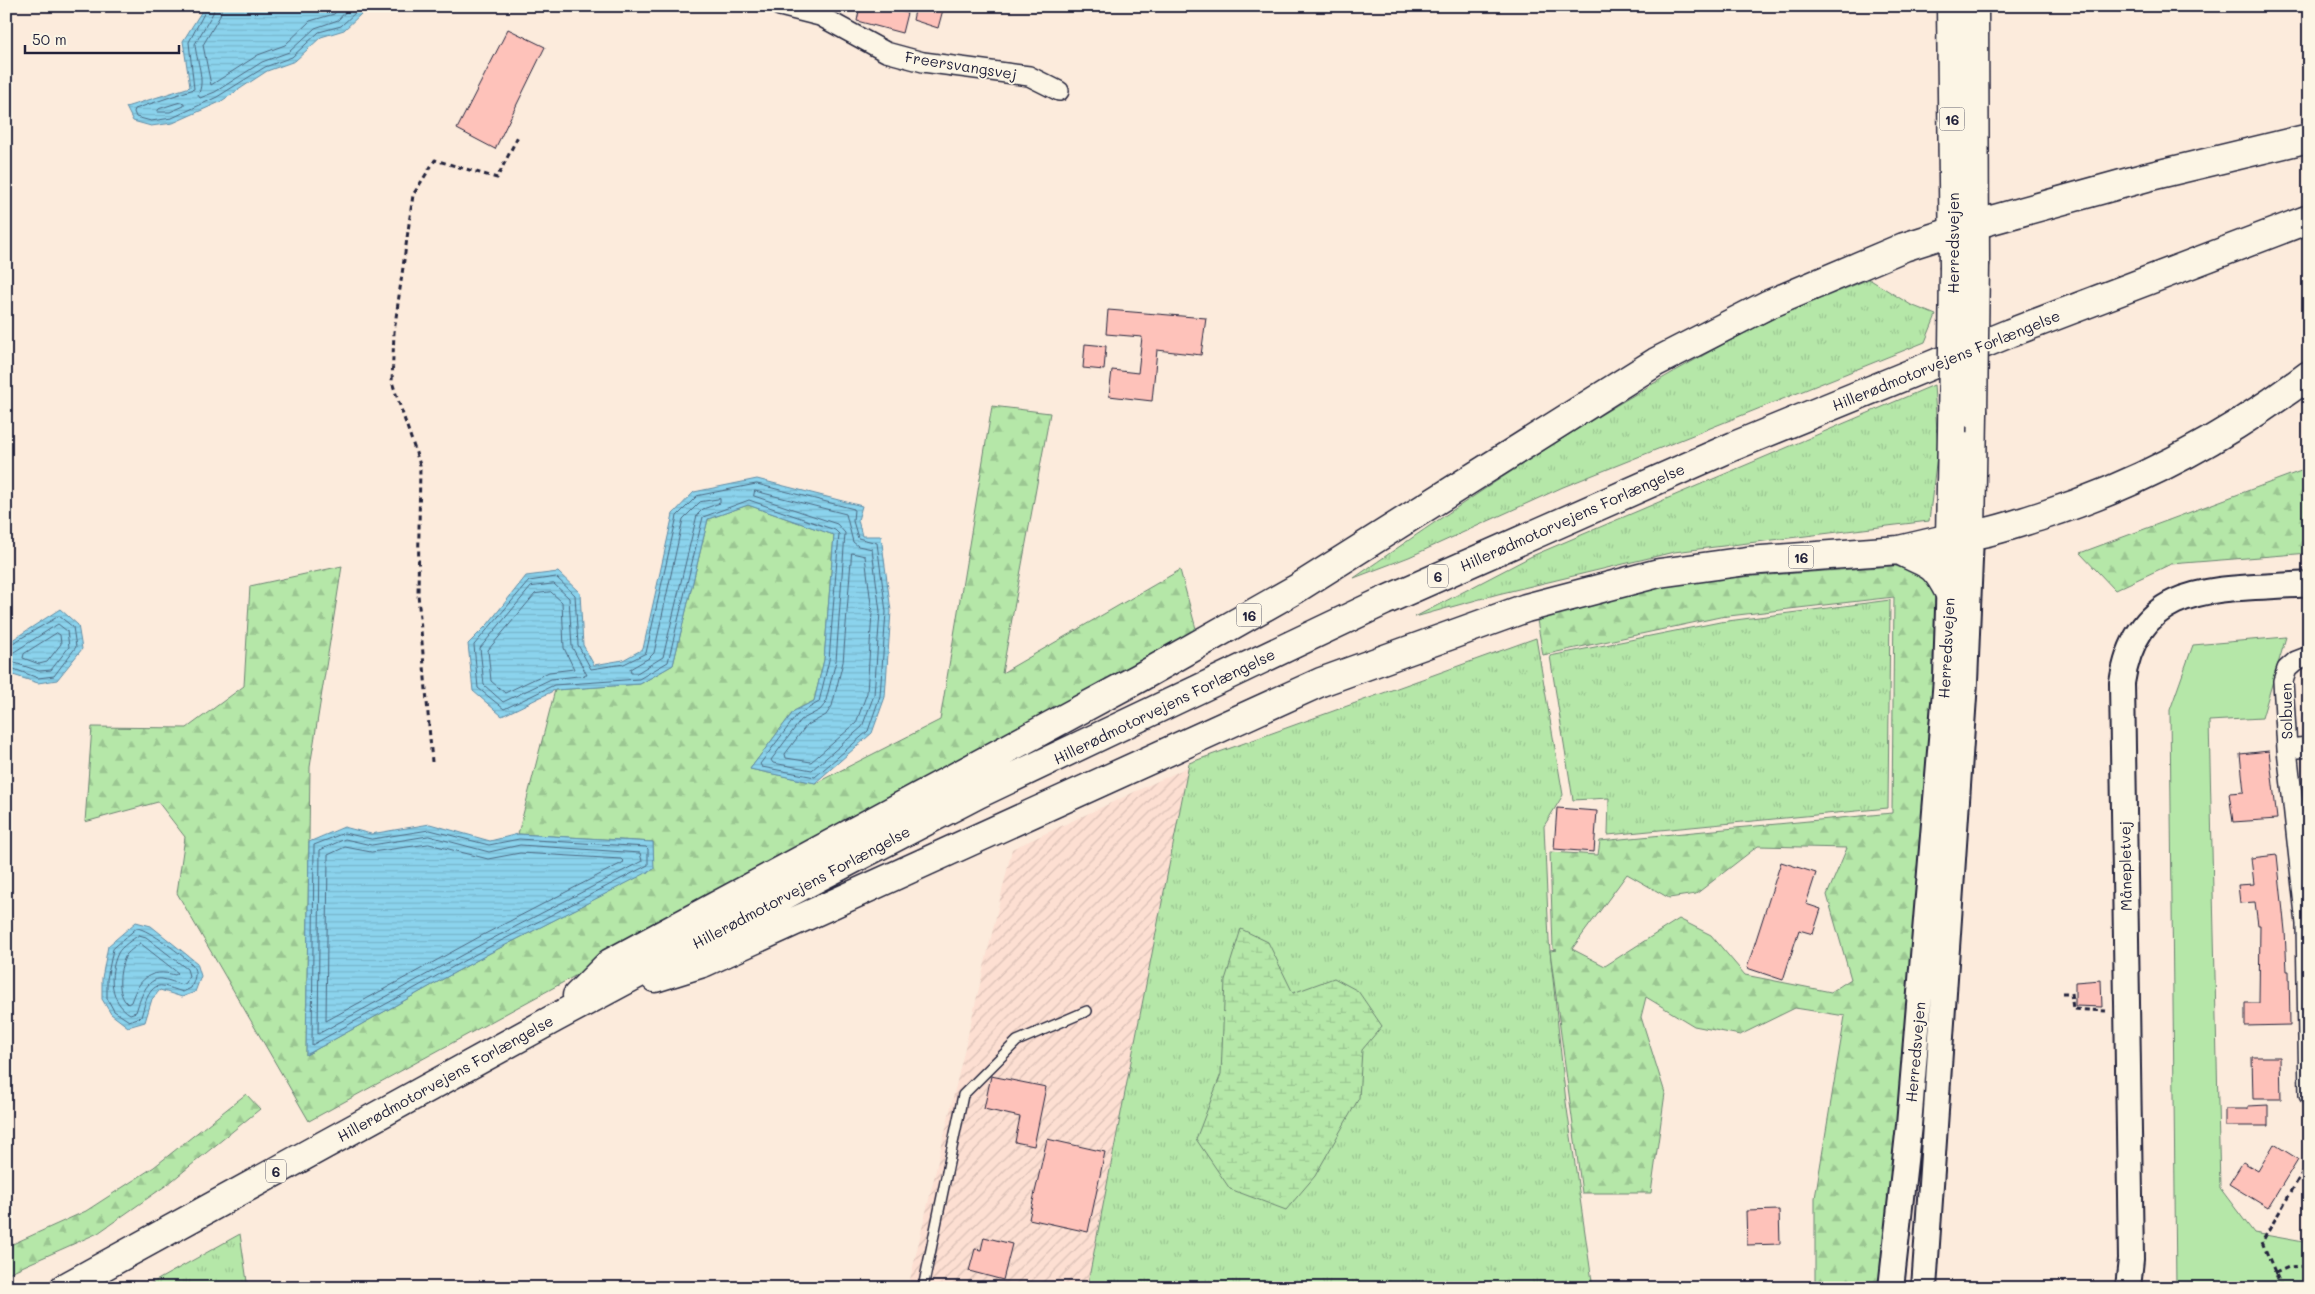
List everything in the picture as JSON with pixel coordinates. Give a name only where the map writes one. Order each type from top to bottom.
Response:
[{"type":"main road","name":"Herredsvejen","points":[[1951,6],[1965,228]]},
{"type":"main road","name":"Herredsvejen","points":[[1960,536],[1973,412],[1965,265],[1965,228],[1974,6]]},
{"type":"main road","points":[[1965,228],[2147,177],[2309,138]]},
{"type":"main road","name":"Hillerødmotorvejens Forlængelse","points":[[64,1288],[596,995],[978,794],[1384,600],[1734,446],[2010,334],[2309,219]]},
{"type":"main road","name":"16","points":[[555,1018],[610,963],[1139,678],[1288,593],[1656,362],[1767,305],[1904,247],[1965,228]]},
{"type":"main road","name":"Herredsvejen","points":[[1960,536],[1952,432],[1965,265]]},
{"type":"main road","points":[[1960,536],[1988,532],[2072,506],[2148,474],[2230,431],[2309,375]]},
{"type":"main road","name":"16","points":[[596,995],[703,963],[1321,682],[1526,608],[1659,573],[1747,561],[1899,550],[1960,536]]},
{"type":"main road","points":[[1899,550],[1913,558],[1929,563],[1940,574],[1949,592]]},
{"type":"street","name":"Freersvangsvej","points":[[780,6],[820,16],[886,52],[922,62],[1029,76],[1059,91]]},
{"type":"street","name":"Herredsvejen","points":[[1891,1288],[1910,1125],[1946,679],[1949,592],[1960,536]]},
{"type":"street","name":"Herredsvejen","points":[[1924,1288],[1965,682],[1960,536]]},
{"type":"street","name":"Månepletvej","points":[[2128,1288],[2131,1259],[2122,683],[2126,658],[2137,634],[2148,621],[2175,600],[2199,592],[2309,584]]},
{"type":"street","name":"Solbuen","points":[[2309,656],[2292,665],[2283,681],[2287,749],[2307,924],[2309,1095]]},
{"type":"street","name":"Solbuen","points":[[2287,749],[2309,747]]},
{"type":"lane","points":[[923,1288],[963,1095],[1017,1041],[1088,1011]]},
{"type":"path","points":[[432,762],[418,594],[420,465],[392,382],[394,332],[412,195],[435,160],[497,178],[519,134]]},
{"type":"path","points":[[2062,993],[2071,993],[2073,1009],[2100,1011]]},
{"type":"path","points":[[2282,1288],[2262,1242],[2309,1161]]},
{"type":"path","points":[[2275,1273],[2289,1266],[2309,1266]]},
{"type":"shaded area","points":[[1188,767],[1087,1288],[908,1288],[1012,849]]},
{"type":"green space","points":[[1869,279],[1911,305],[1936,315],[1925,342],[1563,487],[1409,557],[1354,578],[1448,513],[1592,420],[1641,391],[1756,327]]},
{"type":"green space","points":[[1934,385],[1938,447],[1929,521],[1674,552],[1498,594],[1415,617],[1532,556]]},
{"type":"green space","points":[[992,406],[1050,413],[1002,673],[1180,570],[1198,636],[309,1121],[177,893],[185,837],[158,802],[85,822],[92,727],[187,728],[244,686],[250,586],[342,566],[310,767],[306,1055],[490,953],[653,869],[653,842],[518,834],[555,690],[640,684],[673,665],[708,519],[748,505],[834,535],[824,660],[814,701],[794,711],[750,769],[816,783],[940,720]]},
{"type":"green space","points":[[2309,468],[2309,553],[2171,564],[2115,590],[2080,553]]},
{"type":"green space","points":[[1895,566],[1918,572],[1937,592],[1940,645],[1928,827],[1880,1288],[1815,1288],[1815,1198],[1845,1016],[1795,1008],[1740,1035],[1694,1026],[1646,997],[1641,1017],[1665,1093],[1651,1193],[1582,1193],[1550,951],[1557,950],[1553,949],[1550,852],[1598,855],[1600,841],[1892,813],[1894,597],[1720,617],[1543,655],[1536,614],[1687,581]],"holes":[[[1758,846],[1847,848],[1827,895],[1851,979],[1831,992],[1745,975],[1711,935],[1679,919],[1605,966],[1572,949],[1627,874],[1669,898],[1696,894]]]},
{"type":"green space","points":[[1890,600],[1888,808],[1608,835],[1609,798],[1573,800],[1550,656],[1720,622]]},
{"type":"green space","points":[[2286,637],[2262,718],[2209,721],[2220,1188],[2254,1233],[2309,1243],[2309,1288],[2176,1288],[2170,710],[2193,645]]},
{"type":"green space","points":[[1536,638],[1563,795],[1544,826],[1549,941],[1566,1102],[1593,1288],[1087,1288],[1189,763]]},
{"type":"green space","points":[[1241,929],[1268,942],[1293,993],[1334,978],[1358,991],[1382,1026],[1362,1050],[1359,1098],[1315,1176],[1286,1210],[1230,1189],[1196,1139],[1221,1074],[1225,980]]},
{"type":"green space","points":[[246,1094],[260,1109],[168,1184],[98,1233],[6,1274],[6,1247],[86,1211],[154,1167]]},
{"type":"green space","points":[[240,1234],[248,1288],[143,1288]]},
{"type":"water","points":[[205,6],[362,6],[361,14],[344,30],[321,37],[295,61],[267,71],[220,102],[173,123],[151,126],[133,121],[126,107],[190,87],[183,41]]},
{"type":"water","points":[[757,479],[862,506],[858,520],[862,536],[881,536],[891,611],[885,697],[872,733],[815,783],[750,769],[794,711],[814,701],[824,660],[834,535],[748,505],[708,519],[673,665],[640,684],[555,690],[502,716],[473,691],[468,644],[488,624],[526,576],[558,572],[580,593],[583,645],[594,665],[623,660],[643,649],[673,514],[694,492]]},
{"type":"water","points":[[60,609],[78,625],[82,649],[57,680],[38,683],[10,674],[6,668],[9,642]]},
{"type":"water","points":[[430,824],[490,841],[518,834],[653,842],[654,869],[490,953],[306,1055],[309,842],[344,827],[371,834]]},
{"type":"water","points":[[136,922],[151,926],[197,963],[201,976],[195,992],[182,997],[160,990],[152,999],[145,1022],[128,1027],[111,1014],[102,999],[102,978],[108,946]]},
{"type":"building","points":[[860,6],[879,6],[907,13],[902,33],[857,21]]},
{"type":"building","points":[[916,6],[944,6],[938,28],[913,20]]},
{"type":"building","points":[[508,29],[545,47],[495,149],[457,129]]},
{"type":"building","points":[[1108,310],[1206,318],[1201,355],[1157,350],[1152,401],[1109,396],[1112,370],[1138,373],[1142,337],[1106,334]]},
{"type":"building","points":[[1085,344],[1106,346],[1104,370],[1083,368]]},
{"type":"building","points":[[2269,751],[2277,819],[2233,822],[2229,793],[2244,792],[2240,754]]},
{"type":"building","points":[[1557,808],[1597,811],[1594,852],[1554,849]]},
{"type":"building","points":[[2277,855],[2287,971],[2289,971],[2290,1025],[2245,1026],[2245,1003],[2259,1003],[2260,925],[2258,925],[2255,902],[2240,903],[2238,885],[2254,884],[2251,858]]},
{"type":"building","points":[[1781,862],[1816,873],[1806,904],[1821,909],[1813,934],[1799,930],[1783,980],[1747,968]]},
{"type":"building","points":[[2101,980],[2102,1007],[2075,1006],[2075,982]]},
{"type":"building","points":[[2252,1057],[2280,1057],[2281,1099],[2253,1099]]},
{"type":"building","points":[[991,1076],[1046,1087],[1034,1146],[1015,1142],[1020,1117],[984,1109]]},
{"type":"building","points":[[2268,1105],[2268,1126],[2225,1126],[2225,1109],[2248,1109],[2248,1106]]},
{"type":"building","points":[[1047,1139],[1105,1152],[1088,1232],[1029,1219]]},
{"type":"building","points":[[2274,1144],[2298,1159],[2268,1208],[2229,1184],[2243,1162],[2258,1171]]},
{"type":"building","points":[[1779,1210],[1780,1244],[1747,1245],[1746,1211]]},
{"type":"building","points":[[984,1237],[1012,1244],[1003,1280],[969,1271],[975,1249],[981,1250]]}]
